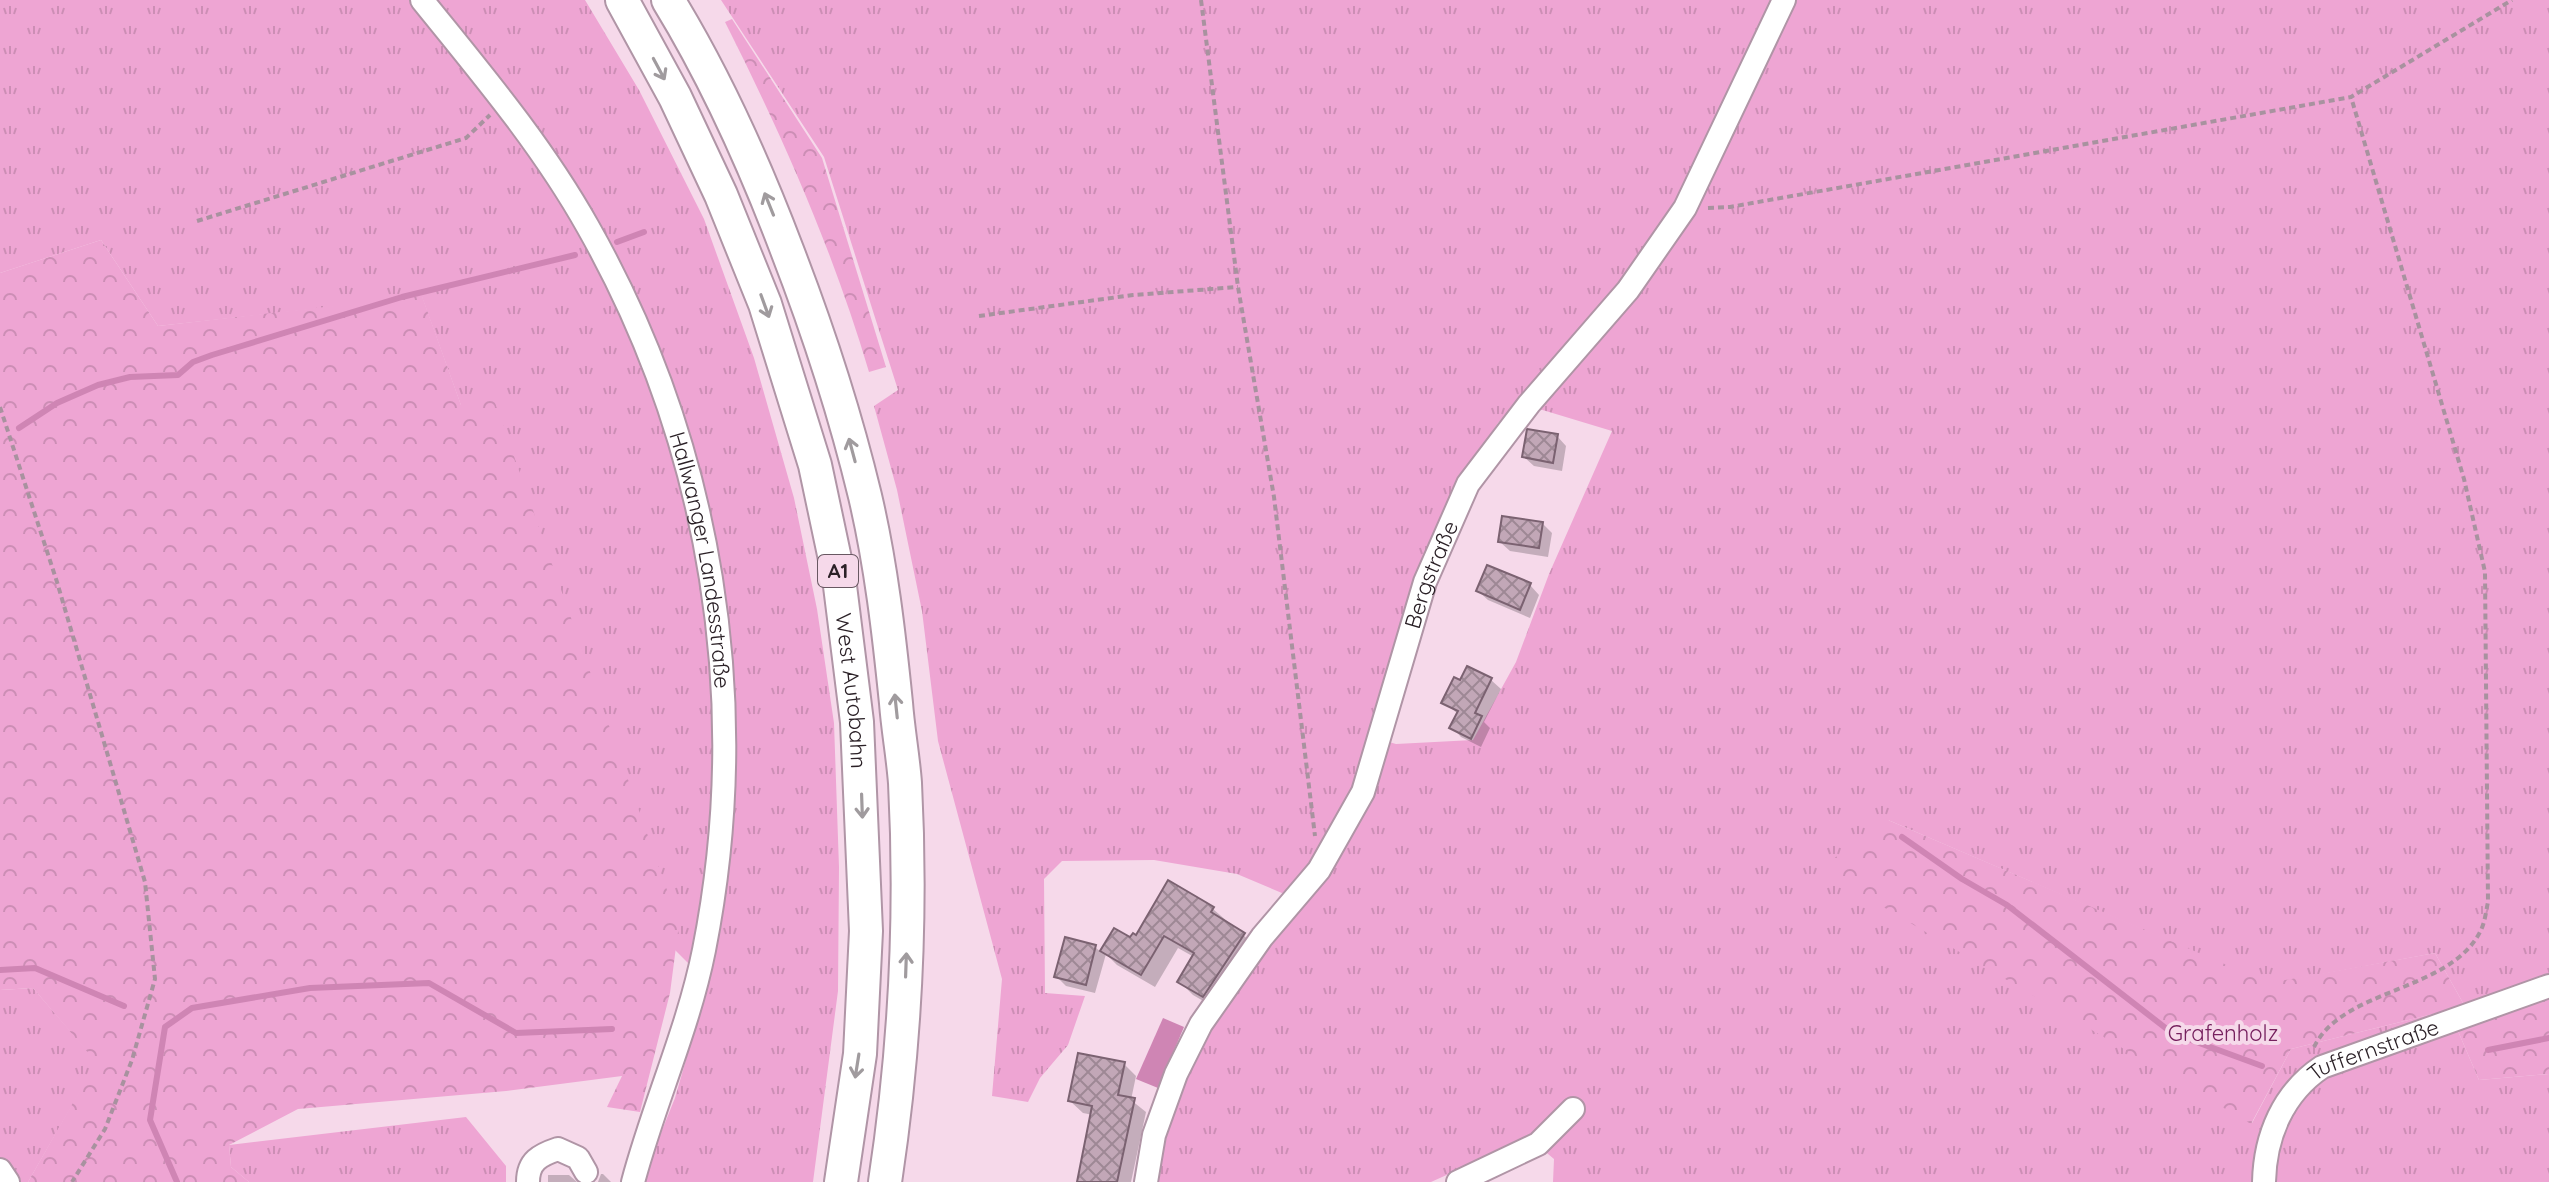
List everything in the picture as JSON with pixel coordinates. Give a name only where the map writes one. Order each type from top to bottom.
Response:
[{"type":"highway","name":"West Autobahn","points":[[622,0],[675,97],[721,195],[765,304],[815,465],[839,578],[849,639],[858,738],[866,931],[860,1054],[841,1182]]},
{"type":"highway","name":"West Autobahn","points":[[668,0],[711,72],[794,268],[835,388],[865,497],[876,552],[888,625],[905,780],[908,896],[904,1011],[885,1182]]},
{"type":"street","name":"Hallwanger Landesstraße","points":[[422,0],[504,102],[555,174],[613,274],[654,369],[693,483],[708,556],[721,642],[725,727],[723,805],[704,949],[686,1024],[633,1182]]},
{"type":"street","name":"Bergstraße","points":[[1146,1182],[1154,1135],[1176,1074],[1201,1024],[1262,937],[1319,870],[1363,792],[1425,582],[1468,484],[1529,404],[1628,290],[1685,208],[1784,0]]},
{"type":"street","name":"Tuffernstraße","points":[[2264,1182],[2272,1131],[2290,1095],[2303,1080],[2322,1067],[2549,986]]},
{"type":"street","points":[[1458,1182],[1538,1144],[1573,1109]]},
{"type":"street","points":[[528,1182],[528,1170],[540,1155],[558,1149],[578,1158],[586,1172]]},
{"type":"street","points":[[0,1170],[8,1182]]},
{"type":"path","points":[[1201,0],[1238,287],[1274,497],[1319,870]]},
{"type":"path","points":[[1685,208],[1730,207],[2351,97],[2512,0]]},
{"type":"path","points":[[2322,1067],[2313,1050],[2320,1035],[2368,1003],[2444,969],[2463,955],[2481,931],[2488,902],[2485,572],[2464,479],[2351,97]]},
{"type":"path","points":[[197,221],[466,138],[504,102]]},
{"type":"path","points":[[979,316],[1133,295],[1238,287]]},
{"type":"path","points":[[0,407],[57,582],[145,882],[155,979],[132,1060],[105,1129],[72,1182]]},
{"type":"green space","points":[[0,0],[585,0],[639,90],[704,219],[754,358],[794,498],[817,609],[834,723],[839,867],[838,991],[813,1182],[644,1182],[675,1098],[708,983],[647,922],[422,297],[158,326],[101,240],[0,273]]},
{"type":"green space","points":[[721,0],[1773,0],[1691,181],[1623,280],[1498,423],[1464,475],[1344,812],[1289,896],[1237,874],[1154,860],[1062,861],[1044,879],[1045,993],[1085,996],[1068,1045],[1040,1078],[1028,1102],[992,1096],[1002,979],[938,741],[922,611],[897,490],[874,406],[898,390],[824,157]]},
{"type":"green space","points":[[1791,0],[2549,0],[2549,993],[2463,1003],[2435,953],[2269,984],[1888,820],[2252,1123],[2291,1049],[2449,1010],[2479,1080],[2549,1074],[2549,1182],[1553,1182],[1554,1159],[1529,1138],[1431,1182],[1157,1182],[1173,1110],[1200,1050],[1245,980],[1341,855],[1389,742],[1473,740],[1516,662],[1549,574],[1612,431],[1536,408],[1641,286]]},
{"type":"green space","points":[[732,19],[822,158],[886,367],[869,372],[805,194],[725,22]]},
{"type":"green space","points":[[101,240],[158,326],[422,296],[461,405],[492,394],[679,924],[670,993],[640,1112],[607,1107],[622,1076],[506,1091],[298,1109],[229,1145],[231,1167],[249,1182],[28,1182],[96,1062],[33,988],[0,990],[0,273]]},
{"type":"green space","name":"Grafenholz","points":[[1888,820],[2269,983],[2435,953],[2463,1003],[2549,993],[2549,1074],[2479,1080],[2449,1010],[2291,1049],[2251,1124],[1819,869]]},
{"type":"green space","points":[[33,988],[97,1062],[28,1182],[0,1182],[0,990]]},
{"type":"green space","points":[[466,1117],[506,1166],[506,1182],[249,1182],[231,1167],[229,1145]]},
{"type":"shaded area","points":[[1163,1018],[1184,1027],[1158,1088],[1136,1079]]},
{"type":"building","points":[[1527,429],[1558,434],[1553,463],[1522,457]]},
{"type":"building","points":[[1502,516],[1543,522],[1539,548],[1498,542]]},
{"type":"building","points":[[1487,565],[1531,583],[1520,610],[1476,591]]},
{"type":"building","points":[[1467,666],[1492,678],[1475,713],[1482,716],[1471,739],[1449,728],[1458,711],[1441,703],[1454,677],[1460,680]]},
{"type":"building","points":[[1168,880],[1214,907],[1211,912],[1245,933],[1203,997],[1177,982],[1194,953],[1164,936],[1141,975],[1100,951],[1114,928],[1130,937],[1133,933],[1136,935]]},
{"type":"building","points":[[1065,937],[1096,945],[1086,985],[1054,977]]},
{"type":"building","points":[[1078,1053],[1125,1062],[1118,1095],[1135,1098],[1117,1182],[1077,1182],[1092,1106],[1068,1101]]},
{"type":"waterway","points":[[617,242],[644,232]]},
{"type":"waterway","points":[[19,428],[57,403],[98,385],[130,377],[178,375],[193,362],[212,355],[402,297],[575,255]]},
{"type":"waterway","points":[[1902,837],[1962,879],[2007,905],[2172,1033],[2262,1066]]},
{"type":"waterway","points":[[0,970],[35,968],[124,1006]]},
{"type":"waterway","points":[[177,1182],[150,1120],[165,1027],[192,1008],[310,988],[429,983],[516,1033],[612,1029]]},
{"type":"waterway","points":[[2488,1050],[2549,1038]]}]
